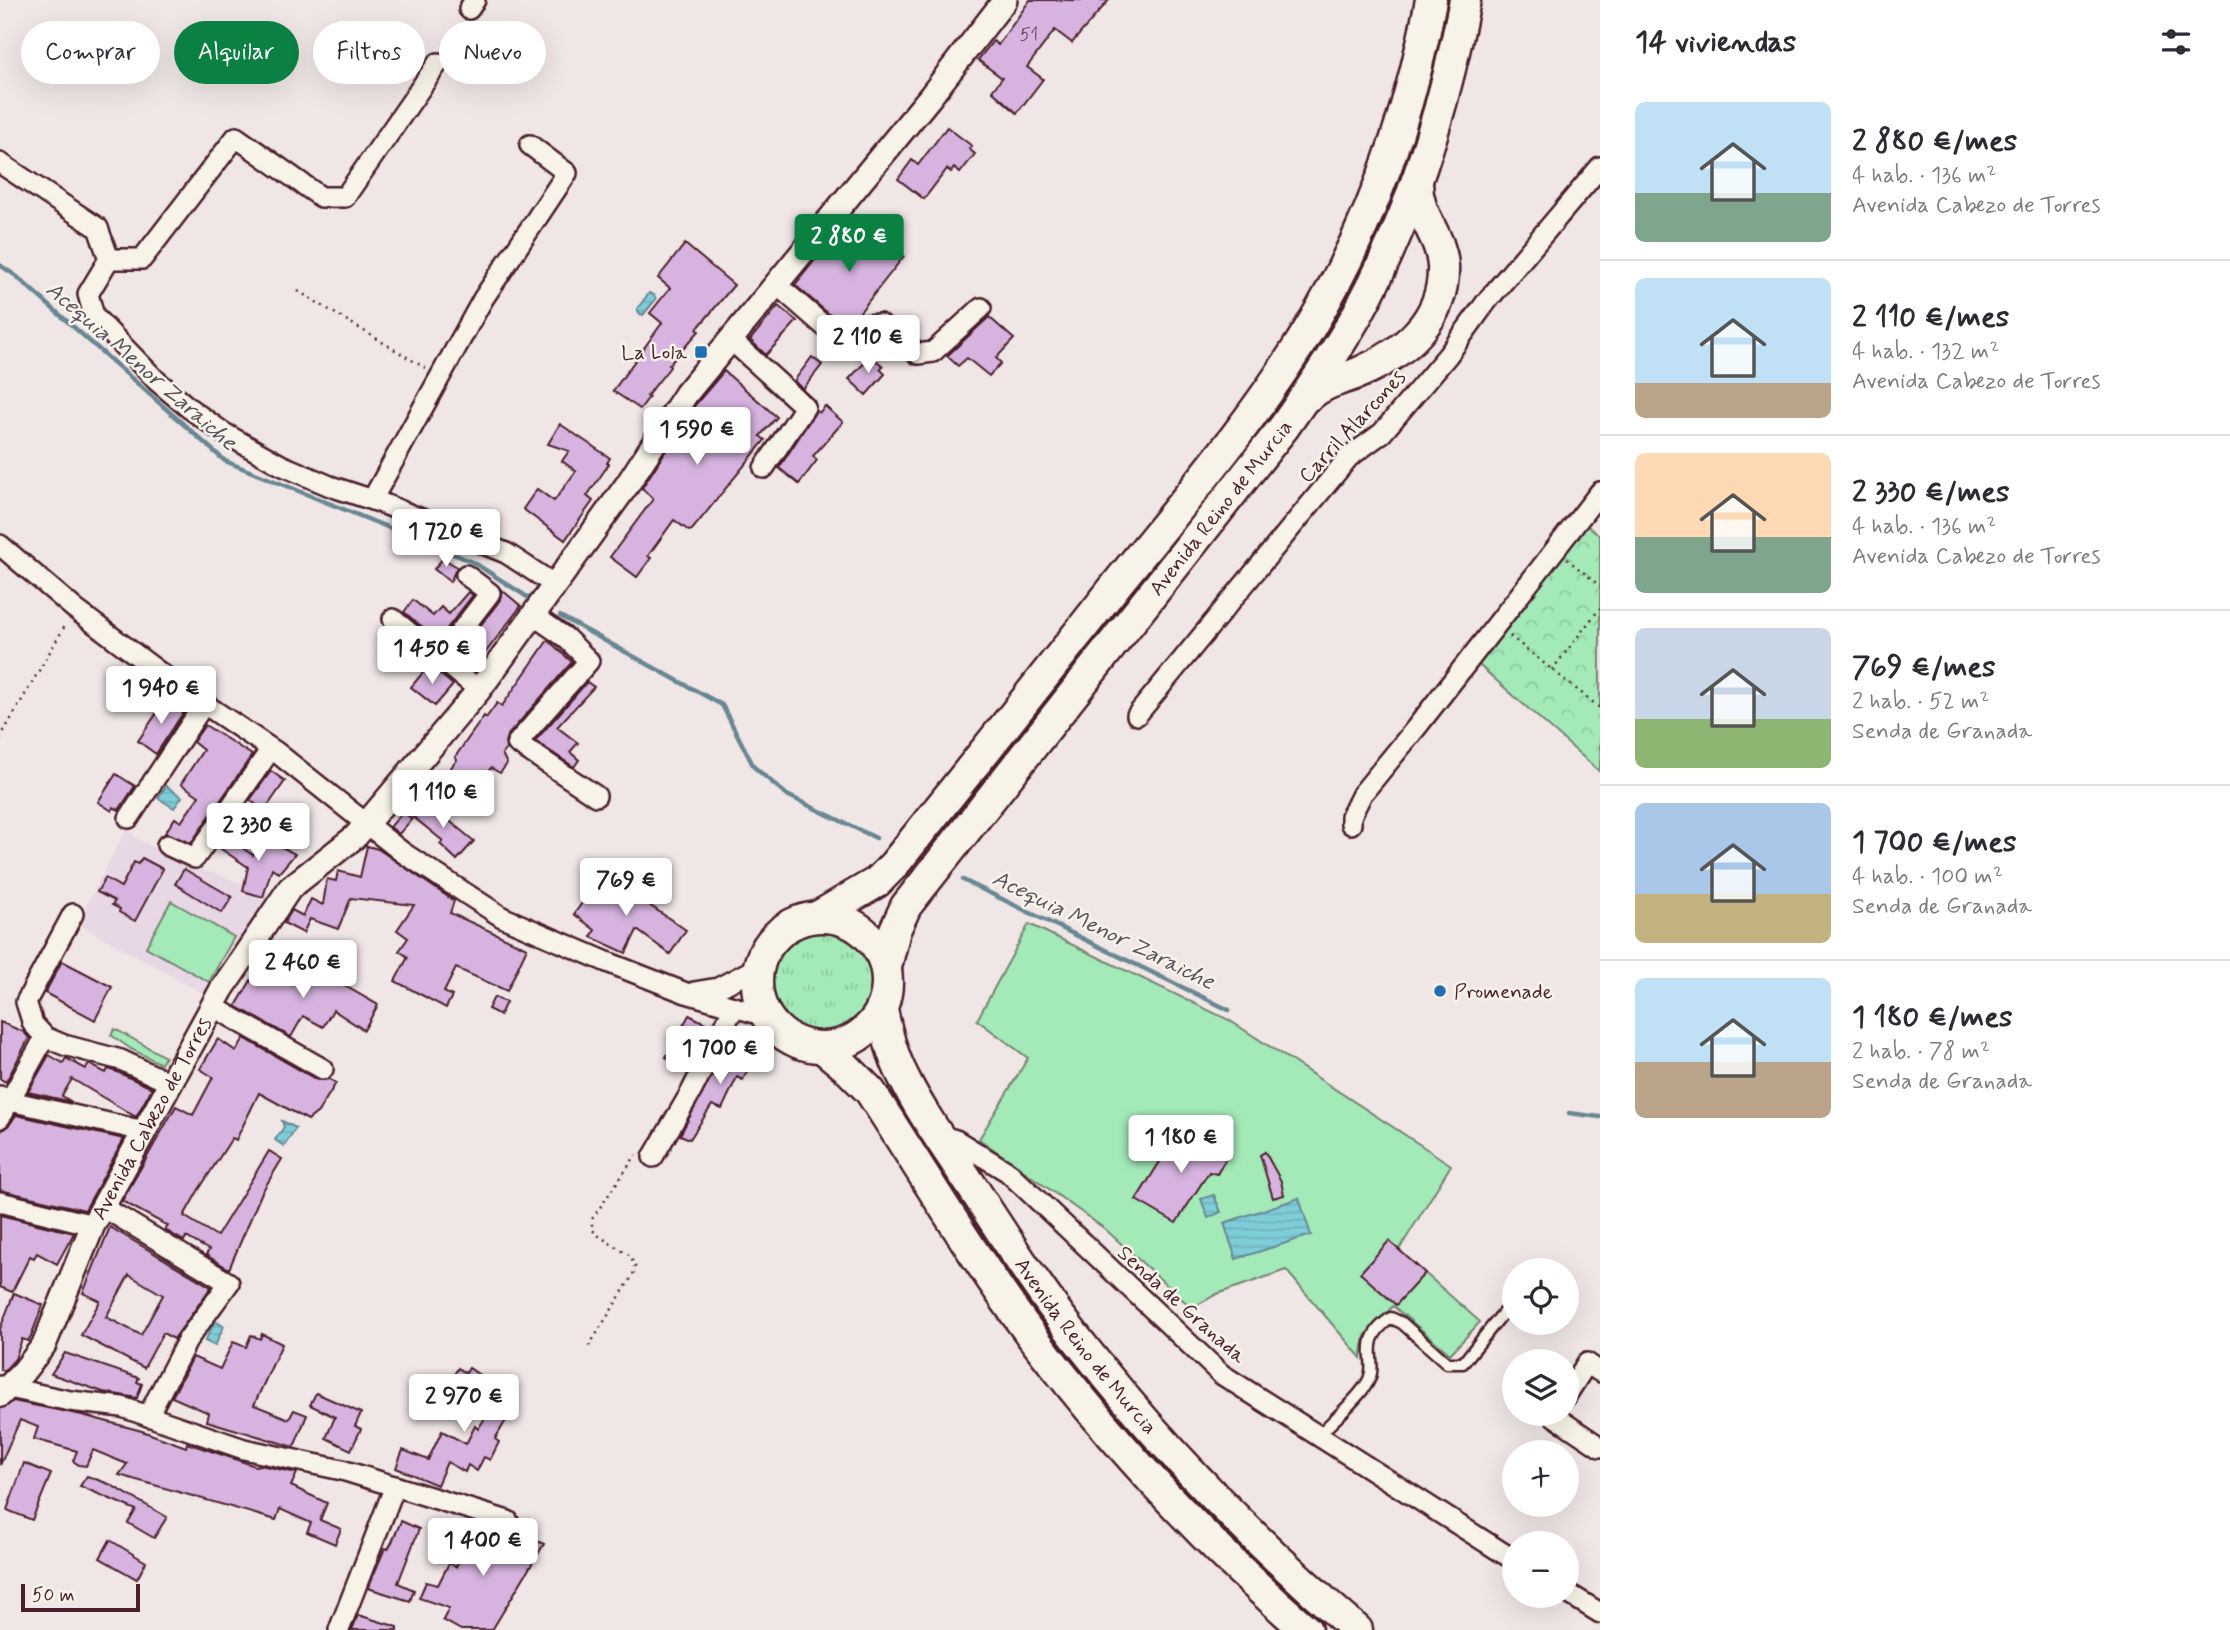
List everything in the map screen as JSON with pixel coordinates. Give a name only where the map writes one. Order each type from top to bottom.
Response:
[{"type":"main road","name":"Avenida Reino de Murcia","points":[[819,916],[877,882],[893,866],[1265,396],[1310,328],[1353,249],[1382,179],[1406,109],[1431,0]]},
{"type":"main road","name":"Avenida Reino de Murcia","points":[[886,967],[895,930],[906,906],[1302,402],[1357,315],[1413,192],[1444,100],[1465,0]]},
{"type":"main road","points":[[1302,402],[1324,385],[1393,356],[1405,347],[1427,323],[1441,294],[1441,254],[1413,192],[1386,200],[1375,207],[1363,224]]},
{"type":"main road","points":[[819,916],[841,919],[861,929],[877,946],[886,967],[888,989],[882,1010],[867,1030],[847,1044],[823,1048],[800,1044],[790,1039],[780,1033],[765,1016],[757,992],[758,967],[769,943],[786,927],[808,918],[819,916]]},
{"type":"main road","name":"Avenida Reino de Murcia","points":[[882,1010],[890,1044],[903,1077],[1052,1305],[1121,1394],[1204,1487],[1357,1630]]},
{"type":"main road","name":"Avenida Reino de Murcia","points":[[823,1048],[870,1091],[1033,1338],[1128,1456],[1215,1546],[1306,1630]]},
{"type":"street","name":"Avenida Cabezo de Torres","points":[[3,1389],[23,1372],[44,1345],[98,1216],[212,1006],[290,888],[351,841],[368,824],[479,690],[627,485],[686,394],[930,97],[1005,0]]},
{"type":"street","points":[[109,259],[142,259],[236,137],[321,197],[345,197],[438,63]]},
{"type":"street","points":[[372,499],[483,299],[567,173],[530,145]]},
{"type":"street","points":[[0,163],[98,228],[109,259]]},
{"type":"street","name":"Carril Alarcones","points":[[1137,715],[1349,457],[1382,433],[1448,355],[1487,301],[1600,167]]},
{"type":"street","points":[[109,259],[88,294],[94,316],[157,381],[189,408],[224,433],[281,465],[506,553],[555,585]]},
{"type":"street","points":[[775,283],[846,345],[866,326],[879,324],[918,354],[933,352],[981,308]]},
{"type":"street","points":[[730,339],[805,407],[764,468]]},
{"type":"street","points":[[1351,824],[1351,816],[1362,794],[1600,492]]},
{"type":"street","points":[[0,545],[77,610],[204,704],[271,749],[401,852],[502,916],[686,993],[765,1016]]},
{"type":"street","points":[[440,658],[490,593],[466,575]]},
{"type":"street","points":[[533,615],[566,638],[589,661],[517,743],[596,796]]},
{"type":"street","points":[[393,620],[479,690]]},
{"type":"street","points":[[129,818],[204,704]]},
{"type":"street","points":[[167,845],[195,858],[271,749]]},
{"type":"street","points":[[73,914],[26,1003],[33,1024],[45,1037],[64,1045],[121,1060],[170,1083]]},
{"type":"street","points":[[686,993],[718,988],[758,967]]},
{"type":"street","points":[[212,1006],[323,1069]]},
{"type":"street","points":[[645,1155],[691,1092],[734,1007]]},
{"type":"street","points":[[0,1118],[5,1098],[45,1037]]},
{"type":"street","points":[[5,1098],[144,1131]]},
{"type":"street","name":"Senda de Granada","points":[[939,1135],[956,1140],[1008,1172],[1220,1374],[1502,1553]]},
{"type":"street","points":[[0,1202],[98,1216],[229,1283],[188,1339],[148,1416]]},
{"type":"street","points":[[1579,1383],[1593,1368]]},
{"type":"street","points":[[3,1389],[122,1407],[244,1449],[342,1470],[508,1521]]},
{"type":"street","points":[[1569,1426],[1600,1447]]},
{"type":"street","points":[[339,1630],[395,1486]]},
{"type":"street","points":[[1579,1600],[1600,1613]]},
{"type":"lane","points":[[1316,1437],[1367,1384],[1371,1370],[1369,1347],[1379,1326],[1391,1318],[1402,1323],[1447,1363],[1463,1363],[1502,1314]]},
{"type":"path","points":[[298,291],[440,377]]},
{"type":"path","points":[[1555,550],[1600,586]]},
{"type":"path","points":[[1552,670],[1600,607]]},
{"type":"path","points":[[0,738],[62,628],[77,610]]},
{"type":"path","points":[[1496,626],[1600,708]]},
{"type":"path","points":[[589,1346],[633,1275],[635,1266],[629,1255],[596,1234],[592,1229],[592,1219],[645,1155]]},
{"type":"shaded area","points":[[127,828],[138,839],[183,863],[274,894],[251,921],[208,996],[77,923]]},
{"type":"green space","points":[[1579,519],[1600,536],[1600,772],[1471,658]]},
{"type":"green space","points":[[171,901],[234,937],[209,982],[146,947]]},
{"type":"green space","points":[[1029,924],[1229,1020],[1451,1165],[1399,1250],[1480,1322],[1450,1354],[1393,1306],[1365,1336],[1361,1358],[1286,1270],[1217,1294],[1192,1308],[1105,1229],[979,1139],[1028,1058],[977,1020]]},
{"type":"green space","points":[[824,931],[843,935],[860,946],[871,963],[875,982],[871,1001],[860,1018],[843,1029],[824,1033],[805,1029],[788,1018],[777,1001],[773,982],[777,963],[788,946],[805,935]]},
{"type":"green space","points":[[115,1029],[165,1057],[161,1064],[111,1035]]},
{"type":"water","points":[[649,293],[656,299],[643,315],[640,314],[637,309]]},
{"type":"water","points":[[166,786],[182,797],[174,808],[158,798]]},
{"type":"water","points":[[282,1121],[296,1128],[284,1146],[275,1140],[284,1127]]},
{"type":"water","points":[[1214,1195],[1221,1212],[1208,1218],[1201,1199]]},
{"type":"water","points":[[1299,1198],[1311,1235],[1236,1259],[1224,1223]]},
{"type":"water","points":[[215,1321],[224,1326],[215,1346],[205,1341]]},
{"type":"building","points":[[1030,0],[1109,0],[1072,43],[1055,30],[1027,67],[1043,79],[1017,113],[992,91],[1002,78],[978,60],[993,41],[998,45]]},
{"type":"building","points":[[947,127],[972,146],[969,149],[975,154],[960,173],[954,168],[951,172],[947,169],[924,199],[898,179],[912,160],[918,165]]},
{"type":"building","points":[[845,222],[871,244],[878,234],[904,256],[860,312],[862,314],[845,328],[795,285]]},
{"type":"building","points":[[685,244],[734,285],[669,365],[640,409],[613,391],[662,323],[650,313],[670,288],[658,278]]},
{"type":"building","points":[[778,306],[797,321],[766,355],[750,340]]},
{"type":"building","points":[[989,317],[1014,339],[996,358],[1001,363],[989,376],[967,358],[958,366],[947,356]]},
{"type":"building","points":[[871,356],[883,366],[880,369],[885,374],[866,395],[849,379]]},
{"type":"building","points":[[812,357],[822,365],[803,389],[794,381]]},
{"type":"building","points":[[724,371],[777,417],[760,436],[765,440],[692,530],[689,531],[674,520],[648,556],[651,558],[637,577],[610,557],[653,499],[642,488],[695,405]]},
{"type":"building","points":[[825,406],[843,422],[813,456],[817,460],[799,484],[779,468],[816,411],[819,413]]},
{"type":"building","points":[[560,424],[610,458],[607,463],[609,464],[587,496],[593,501],[565,540],[523,509],[537,489],[554,501],[576,471],[562,461],[569,451],[548,444]]},
{"type":"building","points":[[443,558],[457,567],[450,582],[434,569]]},
{"type":"building","points":[[502,590],[521,606],[473,669],[457,656],[500,600]]},
{"type":"building","points":[[468,592],[473,595],[438,640],[404,612],[413,600],[433,616],[441,607],[449,614]]},
{"type":"building","points":[[548,640],[572,662],[508,735],[506,749],[502,754],[507,764],[500,773],[491,768],[482,778],[473,772],[465,782],[449,770],[457,760],[455,757],[484,716],[486,718],[497,703],[502,706]]},
{"type":"building","points":[[429,665],[453,685],[435,706],[411,687]]},
{"type":"building","points":[[587,682],[594,687],[557,727],[578,743],[570,752],[579,760],[574,767],[535,741]]},
{"type":"building","points":[[167,698],[185,710],[156,754],[138,741]]},
{"type":"building","points":[[205,725],[252,755],[191,843],[165,833],[175,818],[181,822],[199,796],[181,784],[203,750],[193,742]]},
{"type":"building","points":[[271,771],[285,781],[264,811],[250,800]]},
{"type":"building","points":[[116,774],[135,786],[119,810],[113,807],[112,811],[98,802]]},
{"type":"building","points":[[422,801],[474,841],[457,860],[440,844],[443,841],[411,815]]},
{"type":"building","points":[[403,812],[412,819],[399,834],[390,827]]},
{"type":"building","points":[[225,836],[253,855],[263,840],[265,842],[267,839],[295,854],[279,873],[272,868],[263,897],[243,891],[248,867],[218,847]]},
{"type":"building","points":[[367,846],[378,849],[454,901],[450,913],[527,948],[507,991],[456,968],[444,992],[452,996],[446,1008],[395,981],[408,957],[399,951],[408,938],[397,930],[414,905],[351,898],[338,929],[310,919],[303,933],[284,923],[292,910],[303,916],[311,899],[323,905],[327,879],[336,881],[338,871],[360,877]]},
{"type":"building","points":[[142,858],[163,869],[135,921],[112,905],[115,901],[97,892],[105,878],[121,887],[134,862],[138,864]]},
{"type":"building","points":[[184,869],[232,897],[222,913],[175,884]]},
{"type":"building","points":[[604,873],[628,892],[633,886],[642,895],[639,898],[686,930],[670,954],[637,930],[626,953],[591,937],[595,930],[574,914]]},
{"type":"building","points":[[62,961],[112,987],[95,1020],[45,993]]},
{"type":"building","points":[[303,962],[378,1005],[364,1030],[333,1010],[323,1027],[303,1016],[291,1037],[236,1006],[260,965],[291,985]]},
{"type":"building","points":[[494,997],[506,1002],[500,1015],[488,1009]]},
{"type":"building","points":[[689,1015],[707,1024],[703,1030],[707,1032],[689,1070],[666,1057]]},
{"type":"building","points":[[0,1022],[24,1032],[29,1038],[6,1082],[0,1079]]},
{"type":"building","points":[[244,1038],[317,1080],[329,1079],[336,1083],[318,1112],[308,1120],[259,1093],[236,1140],[232,1138],[198,1191],[184,1216],[217,1236],[269,1151],[282,1159],[262,1192],[229,1269],[206,1255],[209,1250],[186,1237],[184,1241],[165,1230],[168,1226],[122,1201],[176,1106],[193,1115],[213,1077],[200,1069],[218,1039],[236,1051]]},
{"type":"building","points":[[729,1043],[755,1056],[743,1080],[737,1077],[722,1109],[712,1105],[690,1139],[680,1135]]},
{"type":"building","points":[[49,1055],[63,1063],[66,1058],[86,1069],[89,1064],[106,1073],[108,1069],[115,1071],[152,1088],[136,1117],[72,1079],[62,1096],[72,1102],[28,1092]]},
{"type":"building","points":[[16,1115],[124,1139],[85,1210],[0,1190],[0,1132]]},
{"type":"building","points":[[1181,1128],[1229,1153],[1217,1174],[1209,1172],[1176,1223],[1136,1200]]},
{"type":"building","points":[[1265,1152],[1281,1181],[1284,1195],[1273,1198],[1260,1155]]},
{"type":"building","points":[[0,1215],[74,1233],[57,1264],[37,1253],[34,1258],[30,1256],[12,1292],[0,1287]]},
{"type":"building","points":[[110,1227],[211,1287],[174,1339],[163,1333],[144,1368],[81,1335],[100,1301],[83,1293]],"holes":[[[129,1275],[163,1295],[141,1335],[106,1317]]]},
{"type":"building","points":[[1389,1241],[1425,1273],[1396,1305],[1360,1273]]},
{"type":"building","points":[[14,1293],[43,1305],[31,1336],[28,1341],[22,1339],[15,1359],[4,1371],[0,1369],[0,1329]]},
{"type":"building","points":[[262,1334],[282,1344],[254,1405],[289,1419],[294,1410],[307,1415],[294,1447],[207,1421],[209,1413],[172,1397],[193,1357],[220,1369],[233,1342],[246,1347],[251,1335],[260,1339]]},
{"type":"building","points":[[65,1353],[139,1378],[137,1382],[142,1384],[137,1398],[103,1392],[51,1374]]},
{"type":"building","points":[[458,1368],[466,1373],[469,1368],[481,1376],[480,1378],[518,1400],[495,1439],[499,1442],[490,1460],[484,1457],[477,1471],[468,1465],[465,1472],[447,1462],[437,1485],[396,1468],[403,1450],[428,1460],[442,1431],[466,1444],[475,1426],[478,1429],[493,1406],[451,1380]]},
{"type":"building","points":[[316,1393],[361,1413],[355,1426],[361,1429],[351,1450],[326,1438],[335,1417],[310,1405]]},
{"type":"building","points":[[13,1401],[82,1415],[142,1431],[186,1447],[187,1443],[255,1466],[297,1473],[291,1486],[327,1503],[320,1520],[341,1529],[335,1544],[307,1532],[311,1523],[280,1509],[276,1520],[119,1475],[127,1464],[93,1450],[86,1466],[79,1465],[73,1461],[77,1451],[34,1439],[38,1427],[20,1420],[0,1465],[0,1409]]},
{"type":"building","points":[[24,1463],[51,1474],[32,1520],[7,1510]]},
{"type":"building","points":[[87,1476],[109,1484],[167,1517],[154,1538],[128,1523],[136,1510],[80,1486]]},
{"type":"building","points":[[401,1521],[419,1529],[398,1583],[414,1590],[410,1601],[368,1588],[385,1548],[388,1549]]},
{"type":"building","points":[[473,1523],[504,1533],[514,1531],[544,1544],[492,1630],[461,1630],[443,1620],[449,1608],[419,1598],[426,1582],[438,1585],[449,1563],[456,1567]]},
{"type":"building","points":[[110,1540],[146,1562],[137,1579],[100,1558]]},
{"type":"building","points":[[358,1615],[398,1627],[398,1630],[352,1630]]},
{"type":"waterway","name":"Acequia Menor Zaraiche","points":[[0,265],[16,276],[225,461],[473,562],[535,602]]},
{"type":"waterway","name":"Acequia Menor Zaraiche","points":[[560,616],[722,705],[754,767],[787,795],[876,838]]},
{"type":"waterway","name":"Acequia Menor Zaraiche","points":[[963,880],[1229,1010]]},
{"type":"waterway","name":"Acequia Menor Zaraiche","points":[[1569,1113],[1600,1117]]},
{"type":"place","name":"La Lola","points":[[701,352]]},
{"type":"place","name":"Promenade","points":[[1440,991]]}]
